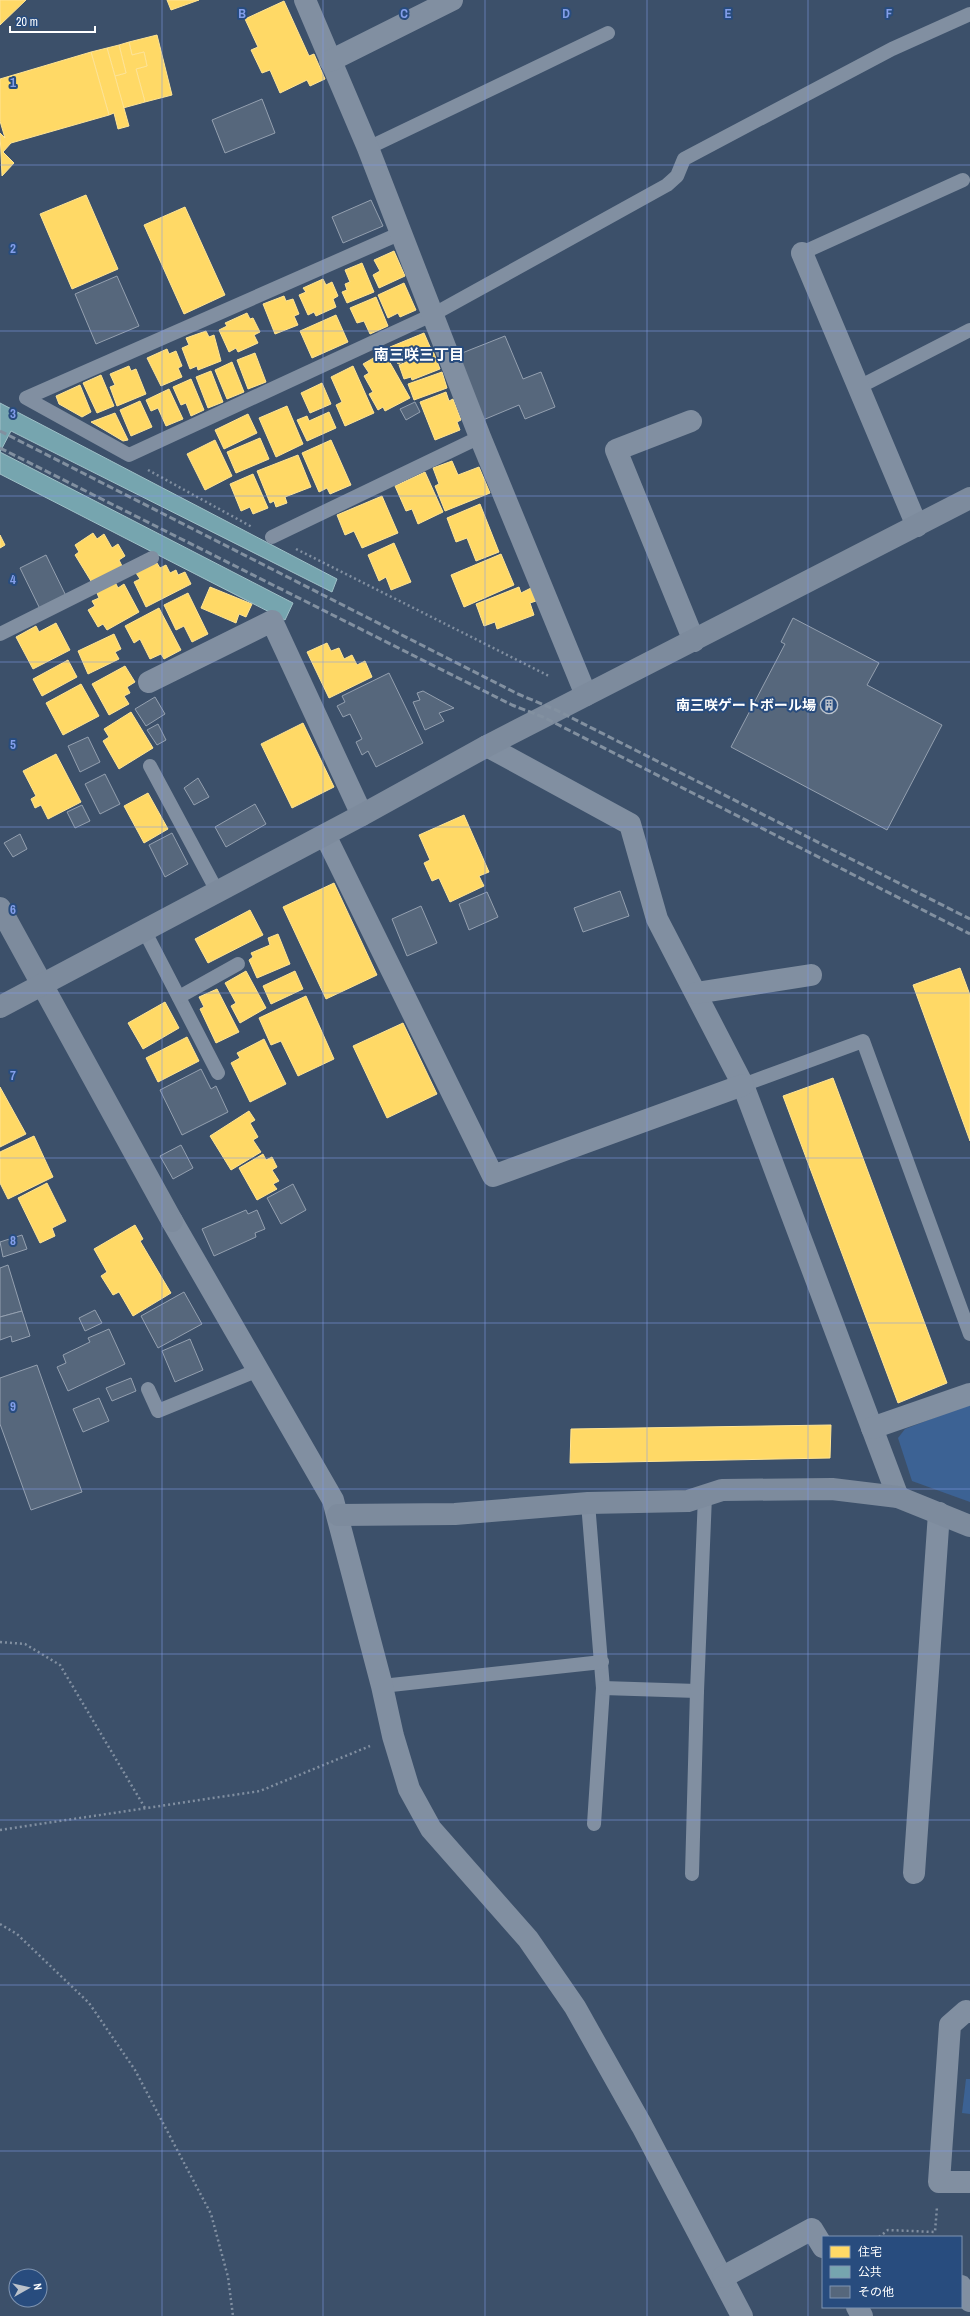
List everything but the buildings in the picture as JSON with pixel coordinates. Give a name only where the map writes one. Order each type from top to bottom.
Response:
[{"type":"street","points":[[306,0],[402,232],[480,437],[586,695]]},
{"type":"street","points":[[330,61],[452,0]]},
{"type":"street","points":[[802,253],[917,526]]},
{"type":"street","points":[[691,421],[616,450],[694,641]]},
{"type":"street","points":[[0,1008],[217,891],[325,835],[487,746],[970,498]]},
{"type":"street","points":[[149,682],[272,621],[362,815]]},
{"type":"street","points":[[487,746],[630,824],[657,919],[743,1085],[898,1497]]},
{"type":"street","points":[[325,835],[493,1176],[743,1085]]},
{"type":"street","points":[[0,908],[172,1221],[333,1500],[382,1686],[393,1736],[409,1790],[431,1829],[528,1939],[575,2007],[642,2126],[742,2316]]},
{"type":"street","points":[[696,993],[812,975]]},
{"type":"street","points":[[872,1428],[970,1394]]},
{"type":"street","points":[[338,1516],[455,1514],[588,1503],[688,1501],[722,1490],[832,1489],[898,1497],[970,1526]]},
{"type":"street","points":[[914,1873],[939,1513]]},
{"type":"street","points":[[970,2012],[966,2011],[950,2025],[939,2182],[970,2182]]},
{"type":"street","points":[[723,2278],[812,2229],[822,2245]]},
{"type":"street","points":[[962,2288],[970,2301]]},
{"type":"lane","points":[[402,232],[26,398],[129,455],[434,314],[667,186],[677,176],[684,159],[892,49],[970,14]]},
{"type":"lane","points":[[368,148],[608,33]]},
{"type":"lane","points":[[802,253],[962,180]]},
{"type":"lane","points":[[859,387],[970,330]]},
{"type":"lane","points":[[272,537],[480,437]]},
{"type":"lane","points":[[0,634],[152,558]]},
{"type":"lane","points":[[150,766],[217,891]]},
{"type":"lane","points":[[144,930],[218,1073]]},
{"type":"lane","points":[[179,997],[238,964]]},
{"type":"lane","points":[[743,1085],[863,1041],[970,1334]]},
{"type":"lane","points":[[148,1389],[158,1411],[258,1370]]},
{"type":"lane","points":[[692,1874],[697,1690],[705,1496]]},
{"type":"lane","points":[[588,1503],[603,1688],[594,1824]]},
{"type":"lane","points":[[382,1686],[602,1662]]},
{"type":"lane","points":[[603,1688],[697,1690]]},
{"type":"path","points":[[0,1642],[25,1644],[60,1665],[145,1808]]},
{"type":"path","points":[[0,1830],[260,1791],[393,1736]]},
{"type":"path","points":[[0,1924],[17,1934],[89,2003],[135,2070],[210,2214],[228,2277],[233,2316]]},
{"type":"path","points":[[880,2236],[888,2230],[935,2232],[939,2182]]},
{"type":"shaded area","points":[[970,1404],[970,1502],[912,1481],[898,1438],[905,1429]]},
{"type":"shaded area","points":[[966,2079],[970,2079],[970,2114],[962,2113]]},
{"type":"railway","points":[[0,431],[518,694],[556,710],[970,919]]},
{"type":"railway","points":[[0,448],[512,705],[543,717],[970,934]]},
{"type":"place","name":"南三咲ゲートボール場","points":[[829,705]]},
{"type":"district","name":"南三咲三丁目","points":[[419,355]]}]
